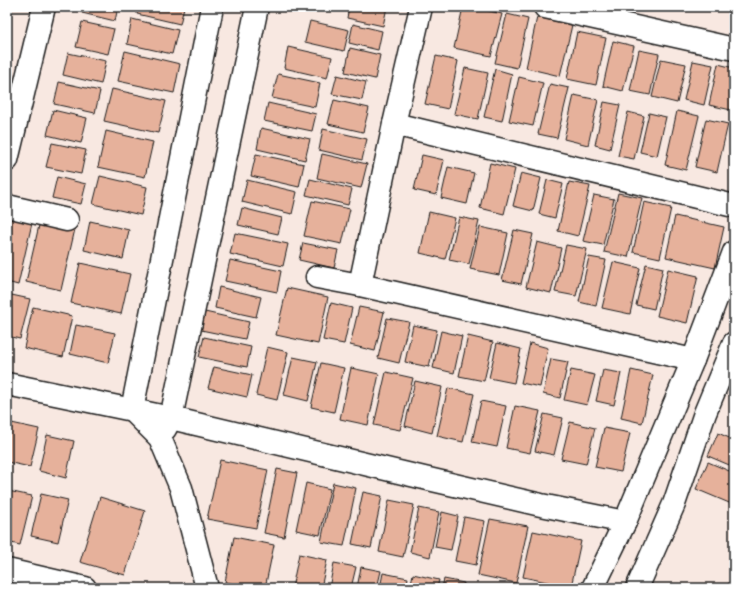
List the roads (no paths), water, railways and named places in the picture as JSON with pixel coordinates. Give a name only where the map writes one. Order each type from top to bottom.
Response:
[{"type":"street","points":[[7,160],[44,7]]},
{"type":"street","points":[[132,410],[212,7]]},
{"type":"street","points":[[160,438],[171,418],[257,7]]},
{"type":"street","points":[[360,284],[394,124],[421,7]]},
{"type":"street","points":[[545,7],[734,49]]},
{"type":"street","points":[[394,124],[734,206]]},
{"type":"street","points":[[7,206],[67,220]]},
{"type":"street","points":[[593,588],[625,522],[692,360],[734,252]]},
{"type":"street","points":[[317,278],[360,284],[692,360]]},
{"type":"street","points":[[637,588],[674,504],[705,414],[734,343]]},
{"type":"street","points":[[7,384],[171,418],[541,505],[625,522]]},
{"type":"street","points":[[132,410],[160,438],[181,488],[207,588]]},
{"type":"street","points":[[7,570],[85,588]]}]
